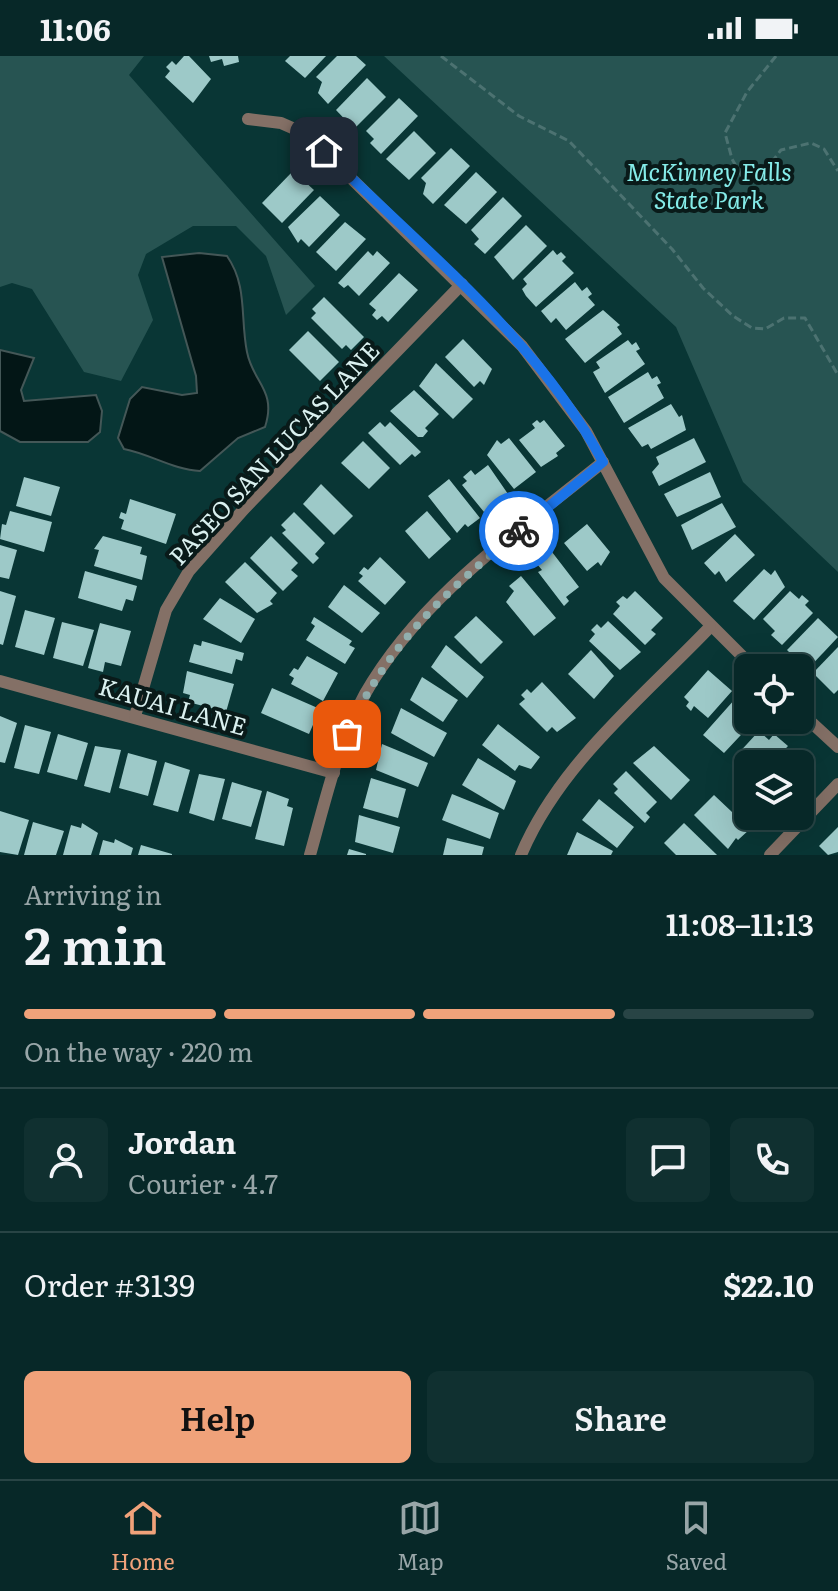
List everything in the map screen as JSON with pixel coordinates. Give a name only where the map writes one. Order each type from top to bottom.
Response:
[{"type":"street","points":[[248,119],[281,123],[306,134],[522,346],[586,431],[664,578],[739,654]]},
{"type":"street","name":"PASEO SAN LUCAS LANE","points":[[135,716],[166,610],[189,571],[244,509],[462,284]]},
{"type":"street","points":[[310,855],[334,773],[364,696],[412,629],[460,580],[603,462]]},
{"type":"street","points":[[521,855],[538,818],[572,771],[710,627]]},
{"type":"street","name":"KAUAI LANE","points":[[0,681],[334,773]]},
{"type":"street","points":[[814,725],[838,747]]},
{"type":"street","points":[[770,855],[838,784]]},
{"type":"path","points":[[441,56],[519,116],[569,141],[672,249],[703,288],[733,316],[752,328],[765,329],[784,318],[805,318],[838,375]]},
{"type":"path","points":[[776,56],[747,92],[725,133],[738,172],[744,180],[758,180],[781,150],[811,143],[824,149],[838,171]]},
{"type":"green space","points":[[0,56],[144,56],[129,75],[315,286],[286,315],[266,256],[236,226],[193,226],[146,254],[138,275],[153,320],[121,381],[84,372],[32,289],[12,283],[0,287]]},
{"type":"green space","name":"McKinney Falls State Park","points":[[384,56],[838,56],[838,572],[743,482],[676,327]]},
{"type":"shaded area","points":[[199,253],[227,256],[234,267],[241,291],[247,352],[268,404],[265,427],[238,438],[200,471],[181,468],[124,449],[118,438],[130,399],[142,387],[182,395],[197,393],[196,376],[162,257]]},
{"type":"shaded area","points":[[0,350],[34,358],[21,390],[24,401],[96,395],[102,411],[100,432],[88,442],[20,442],[0,431]]},
{"type":"building","points":[[184,56],[189,56],[211,79],[193,103],[165,77],[170,71],[166,67],[172,61],[176,65]]},
{"type":"building","points":[[209,56],[238,56],[239,62],[224,66],[222,59],[211,62]]},
{"type":"building","points":[[290,56],[326,56],[305,78],[285,61]]},
{"type":"building","points":[[337,56],[356,56],[366,65],[328,104],[318,93],[322,82],[316,77]]},
{"type":"building","points":[[367,78],[386,97],[354,129],[336,110]]},
{"type":"building","points":[[399,98],[418,116],[381,154],[370,143],[374,139],[366,131]]},
{"type":"building","points":[[414,131],[436,153],[409,180],[386,159]]},
{"type":"building","points":[[451,148],[470,166],[433,204],[423,194],[426,183],[421,178]]},
{"type":"building","points":[[293,171],[314,190],[282,223],[262,203]]},
{"type":"building","points":[[476,172],[497,192],[466,224],[444,205]]},
{"type":"building","points":[[320,196],[340,215],[309,247],[301,239],[298,243],[288,227]]},
{"type":"building","points":[[503,197],[522,216],[485,254],[474,244],[479,239],[471,230]]},
{"type":"building","points":[[345,222],[366,239],[336,271],[316,252]]},
{"type":"building","points":[[526,225],[547,246],[513,280],[494,257]]},
{"type":"building","points":[[553,250],[557,255],[561,252],[566,257],[562,261],[574,273],[536,307],[522,289],[527,284],[523,279]]},
{"type":"building","points":[[368,251],[373,256],[377,251],[390,263],[359,296],[348,285],[344,288],[338,283]]},
{"type":"building","points":[[399,273],[418,290],[388,322],[382,316],[377,320],[372,315],[376,310],[369,304]]},
{"type":"building","points":[[575,282],[582,291],[587,287],[592,294],[588,297],[595,305],[566,330],[556,318],[551,323],[541,311]]},
{"type":"building","points":[[324,297],[364,337],[351,350],[346,345],[342,349],[311,318],[316,313],[312,309]]},
{"type":"building","points":[[603,310],[620,325],[617,327],[622,334],[585,363],[565,339]]},
{"type":"building","points":[[308,331],[339,362],[320,381],[289,350]]},
{"type":"building","points":[[463,339],[492,369],[484,385],[480,381],[474,387],[445,357]]},
{"type":"building","points":[[628,340],[632,345],[636,342],[640,349],[636,351],[645,364],[605,393],[593,372],[600,368],[596,362]]},
{"type":"building","points":[[436,363],[473,399],[453,419],[419,386]]},
{"type":"building","points":[[648,372],[652,379],[657,376],[661,383],[657,385],[664,398],[624,423],[608,397]]},
{"type":"building","points":[[414,390],[439,414],[425,428],[428,431],[423,437],[418,437],[390,411]]},
{"type":"building","points":[[671,404],[679,417],[682,415],[686,430],[651,449],[648,444],[642,447],[628,428]]},
{"type":"building","points":[[537,420],[540,423],[544,420],[565,446],[556,453],[558,456],[541,467],[519,440],[535,428],[532,424]]},
{"type":"building","points":[[380,422],[385,427],[390,422],[421,452],[415,457],[412,454],[400,465],[368,433]]},
{"type":"building","points":[[509,438],[536,472],[514,489],[487,455],[497,440],[501,444]]},
{"type":"building","points":[[694,438],[706,462],[659,486],[652,472],[659,464],[656,457]]},
{"type":"building","points":[[363,441],[390,468],[369,489],[341,463]]},
{"type":"building","points":[[488,465],[508,494],[484,512],[462,485],[467,481],[463,477],[471,470],[475,475]]},
{"type":"building","points":[[710,472],[721,497],[677,517],[664,494]]},
{"type":"building","points":[[24,477],[60,487],[51,516],[16,506]]},
{"type":"building","points":[[449,479],[480,518],[468,527],[465,524],[457,533],[428,496]]},
{"type":"building","points":[[321,484],[353,516],[334,535],[303,504]]},
{"type":"building","points":[[130,499],[176,514],[166,544],[121,529],[124,520],[119,518],[121,512],[126,514]]},
{"type":"building","points":[[722,503],[736,527],[692,550],[681,525]]},
{"type":"building","points":[[10,511],[52,522],[44,552],[0,539],[2,524],[6,525]]},
{"type":"building","points":[[427,511],[451,539],[429,559],[405,531]]},
{"type":"building","points":[[294,512],[325,543],[315,554],[319,558],[313,564],[282,533],[286,530],[281,525]]},
{"type":"building","points":[[587,524],[610,552],[601,566],[598,562],[587,571],[564,543]]},
{"type":"building","points":[[735,534],[755,555],[726,582],[719,571],[715,575],[704,563]]},
{"type":"building","points":[[103,536],[142,547],[140,554],[147,556],[142,580],[94,566],[99,550],[94,549]]},
{"type":"building","points":[[271,536],[298,563],[291,570],[298,576],[283,591],[250,558]]},
{"type":"building","points":[[0,545],[17,550],[9,579],[0,577]]},
{"type":"building","points":[[552,552],[579,587],[566,597],[569,601],[564,606],[538,572],[542,570],[537,564]]},
{"type":"building","points":[[380,557],[406,582],[385,605],[358,581],[363,576],[359,573],[364,567],[368,570]]},
{"type":"building","points":[[245,562],[277,593],[270,601],[273,604],[257,613],[225,582]]},
{"type":"building","points":[[764,569],[771,575],[775,570],[785,587],[754,620],[733,601]]},
{"type":"building","points":[[85,571],[137,586],[133,601],[126,599],[122,611],[78,598]]},
{"type":"building","points":[[521,576],[556,618],[534,636],[506,602],[514,591],[509,586]]},
{"type":"building","points":[[344,585],[380,613],[362,633],[328,607]]},
{"type":"building","points":[[0,591],[16,596],[3,645],[0,644]]},
{"type":"building","points":[[635,591],[663,618],[651,630],[656,634],[645,645],[613,614],[620,606],[616,602],[623,596],[627,599]]},
{"type":"building","points":[[790,591],[799,599],[802,595],[809,601],[805,605],[813,613],[782,645],[771,635],[775,631],[763,619]]},
{"type":"building","points":[[220,598],[255,619],[241,643],[203,619]]},
{"type":"building","points":[[25,610],[55,618],[44,655],[15,647]]},
{"type":"building","points":[[476,616],[503,642],[481,664],[454,637]]},
{"type":"building","points":[[314,617],[352,641],[349,645],[355,648],[345,664],[306,640],[315,626],[311,623]]},
{"type":"building","points":[[818,618],[838,637],[814,663],[814,654],[791,654],[787,650]]},
{"type":"building","points":[[608,621],[641,652],[620,670],[589,641],[595,634],[591,630],[597,624],[601,628]]},
{"type":"building","points":[[62,622],[94,630],[83,666],[53,658]]},
{"type":"building","points":[[100,623],[131,631],[121,666],[105,662],[103,672],[88,668]]},
{"type":"building","points":[[202,641],[244,653],[242,661],[236,659],[232,674],[189,662],[194,644],[201,646]]},
{"type":"building","points":[[446,645],[484,677],[467,698],[431,667]]},
{"type":"building","points":[[838,647],[838,690],[834,694],[814,672]]},
{"type":"building","points":[[591,650],[614,676],[594,699],[568,674]]},
{"type":"building","points":[[307,656],[338,673],[323,701],[291,684],[294,678],[289,675],[294,668],[298,670]]},
{"type":"building","points":[[708,670],[732,691],[708,718],[694,706],[691,711],[684,697]]},
{"type":"building","points":[[187,671],[234,684],[226,712],[188,702],[190,695],[183,693]]},
{"type":"building","points":[[422,677],[458,700],[443,722],[410,700]]},
{"type":"building","points":[[542,682],[576,718],[557,732],[552,727],[547,732],[519,704],[525,699],[521,695],[527,689],[531,693]]},
{"type":"building","points":[[272,688],[320,709],[309,734],[261,713]]},
{"type":"building","points":[[734,700],[734,734],[742,734],[724,753],[703,735]]},
{"type":"building","points":[[401,708],[447,733],[434,757],[391,733]]},
{"type":"building","points":[[0,716],[17,723],[5,763],[0,762]]},
{"type":"building","points":[[498,724],[540,757],[531,769],[519,765],[515,771],[482,745]]},
{"type":"building","points":[[25,725],[51,732],[39,774],[14,768]]},
{"type":"building","points":[[58,734],[88,743],[77,780],[47,772]]},
{"type":"building","points":[[756,734],[762,734],[769,740],[774,734],[788,746],[784,750],[741,750]]},
{"type":"building","points":[[382,744],[428,763],[418,787],[376,770]]},
{"type":"building","points":[[95,746],[121,750],[110,793],[84,786]]},
{"type":"building","points":[[654,746],[690,780],[671,800],[633,763]]},
{"type":"building","points":[[128,753],[157,761],[148,796],[119,788]]},
{"type":"building","points":[[478,758],[516,781],[504,810],[462,785]]},
{"type":"building","points":[[165,762],[190,770],[178,812],[153,805]]},
{"type":"building","points":[[626,771],[657,802],[646,813],[650,817],[645,823],[614,793],[618,789],[613,784]]},
{"type":"building","points":[[199,774],[225,779],[214,821],[189,813]]},
{"type":"building","points":[[371,778],[406,789],[398,818],[363,808]]},
{"type":"building","points":[[232,782],[262,791],[251,827],[222,819]]},
{"type":"building","points":[[267,791],[289,799],[287,806],[293,808],[284,846],[255,839]]},
{"type":"building","points":[[452,794],[499,813],[490,839],[442,820]]},
{"type":"building","points":[[714,795],[734,814],[734,830],[749,830],[738,840],[736,838],[728,849],[694,815]]},
{"type":"building","points":[[599,799],[634,827],[617,848],[582,820]]},
{"type":"building","points":[[0,811],[29,820],[18,855],[0,852]]},
{"type":"building","points":[[359,815],[400,827],[393,853],[355,842]]},
{"type":"building","points":[[33,822],[64,831],[56,855],[24,855]]},
{"type":"building","points":[[82,823],[98,833],[91,855],[63,855],[71,825],[81,828]]},
{"type":"building","points":[[684,823],[717,855],[676,855],[664,843]]},
{"type":"building","points":[[838,827],[838,852],[828,855],[819,846]]},
{"type":"building","points":[[577,832],[613,851],[611,855],[567,855]]},
{"type":"building","points":[[447,838],[484,847],[482,855],[443,855]]},
{"type":"building","points":[[115,839],[133,848],[131,855],[99,855],[103,840],[114,843]]},
{"type":"building","points":[[141,845],[172,854],[172,855],[138,855]]},
{"type":"building","points":[[349,849],[366,854],[366,855],[347,855]]},
{"type":"way so far","points":[[347,734],[364,696],[412,629],[440,598],[519,531]]},
{"type":"route","points":[[324,151],[484,305],[522,346],[586,431],[603,462],[519,531]]}]
